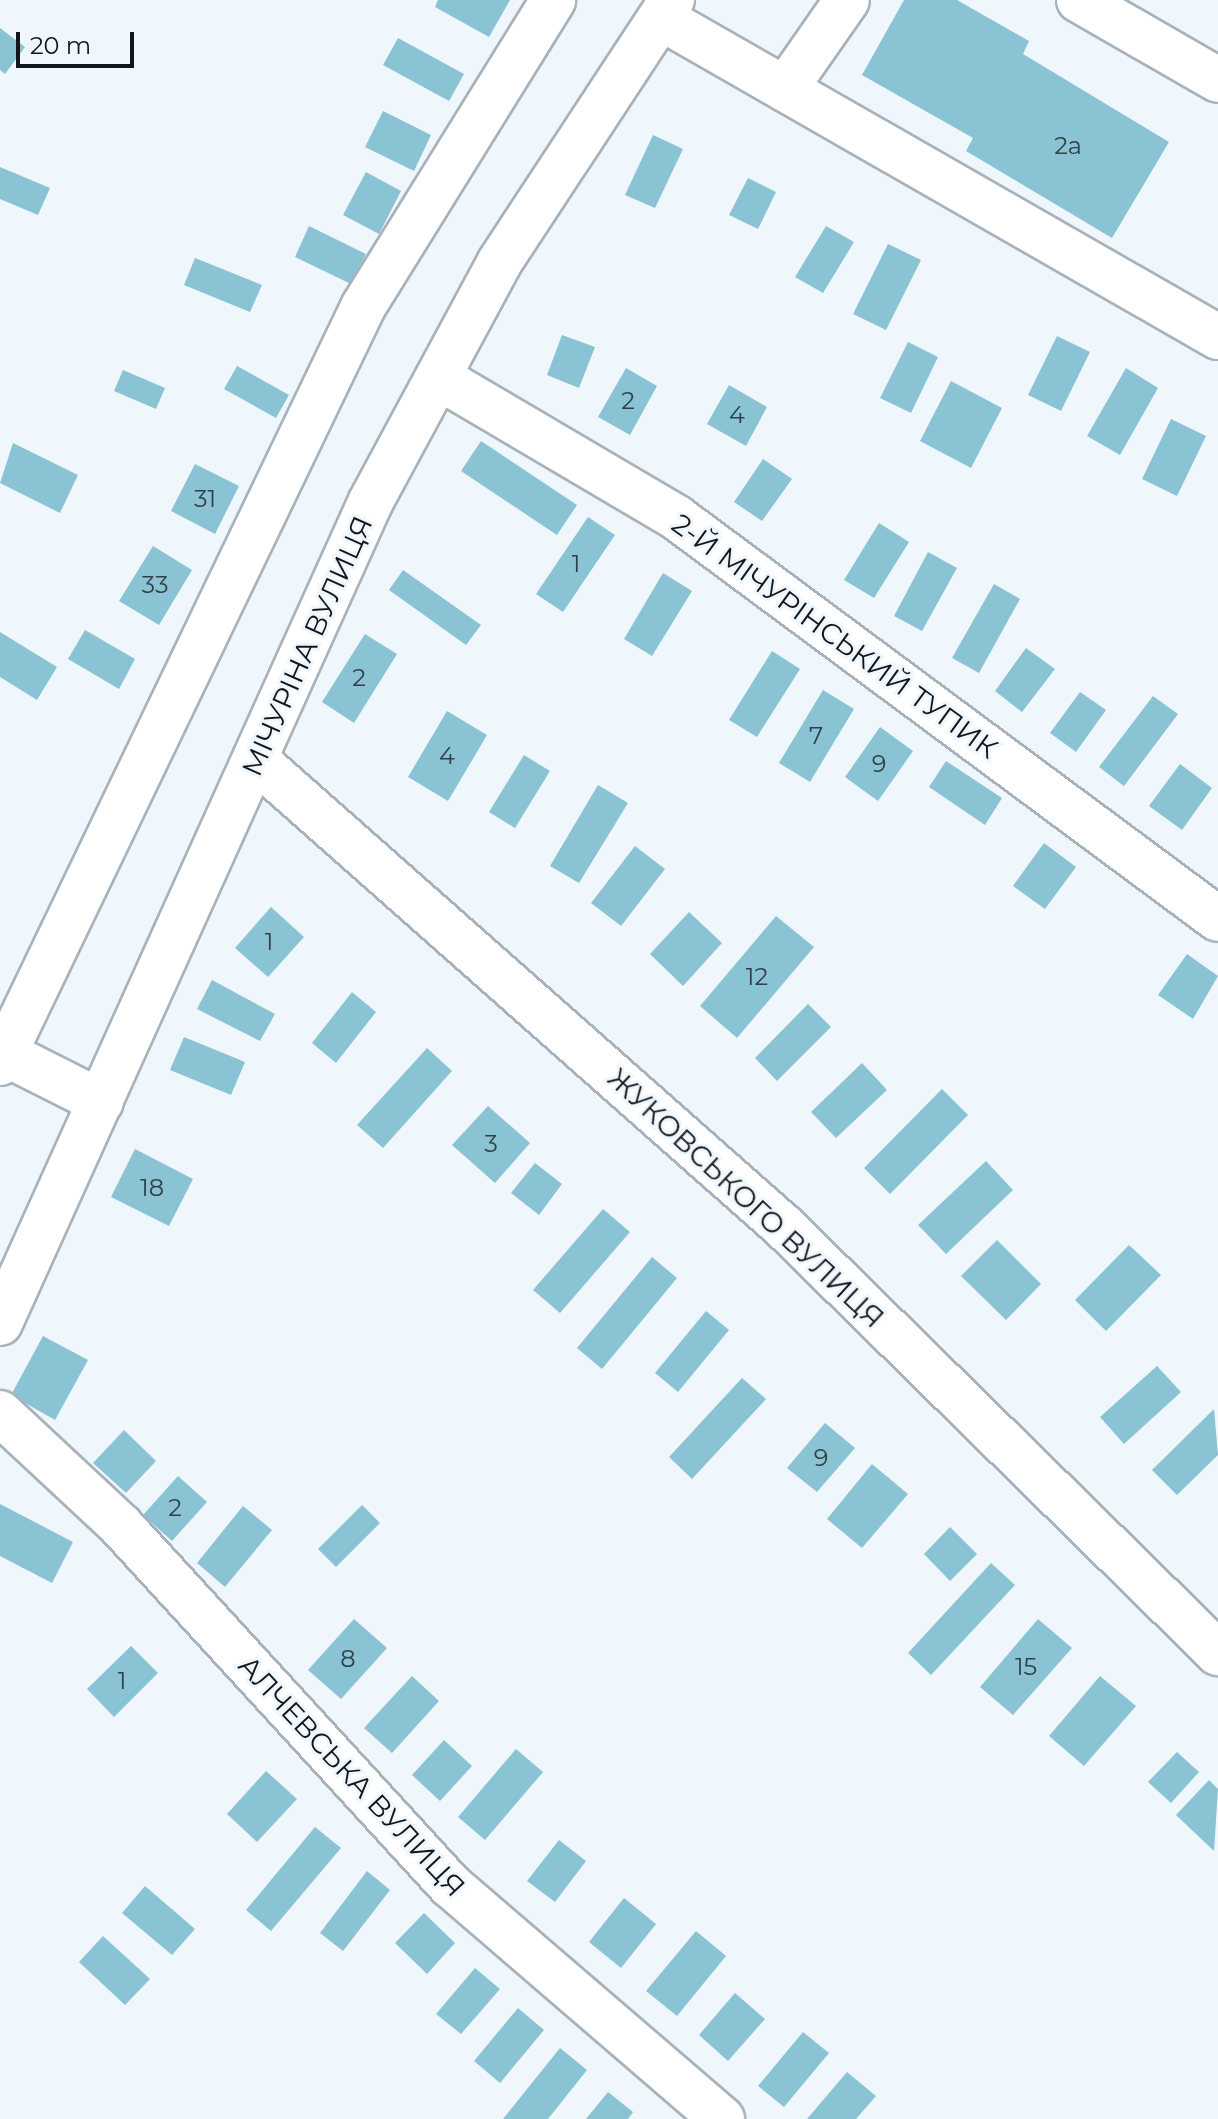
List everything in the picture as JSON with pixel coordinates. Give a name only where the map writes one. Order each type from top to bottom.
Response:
[{"type":"street","points":[[101,1102],[1,1056],[363,307],[553,0]]},
{"type":"street","points":[[785,89],[847,0]]},
{"type":"street","points":[[1079,0],[1218,80]]},
{"type":"street","points":[[667,9],[785,89],[1218,337]]},
{"type":"street","name":"МІЧУРІНА ВУЛИЦЯ","points":[[0,1323],[257,761],[370,503],[499,263],[667,9]]},
{"type":"street","name":"2-Й МІЧУРІНСЬКИЙ ТУПИК","points":[[438,377],[677,518],[1218,919]]},
{"type":"street","name":"ЖУКОВСЬКОГО ВУЛИЦЯ","points":[[257,761],[783,1226],[1218,1653]]},
{"type":"street","name":"АЛЧЕВСЬКА ВУЛИЦЯ","points":[[0,1413],[121,1526],[450,1885],[722,2119]]},
{"type":"building","points":[[438,0],[510,0],[489,37],[435,7]]},
{"type":"building","points":[[904,0],[957,0],[1029,41],[1023,54],[1169,142],[1112,238],[966,151],[973,138],[862,75]]},
{"type":"building","points":[[0,28],[25,47],[5,74],[0,70]]},
{"type":"building","points":[[398,38],[464,74],[449,101],[383,65]]},
{"type":"building","points":[[383,111],[431,135],[414,171],[365,147]]},
{"type":"building","points":[[653,135],[683,149],[655,208],[625,195]]},
{"type":"building","points":[[0,167],[50,188],[38,215],[0,199]]},
{"type":"building","points":[[366,172],[401,191],[379,234],[343,215]]},
{"type":"building","points":[[748,178],[776,192],[758,229],[729,215]]},
{"type":"building","points":[[309,226],[366,254],[351,284],[295,257]]},
{"type":"building","points":[[826,226],[854,242],[823,293],[795,277]]},
{"type":"building","points":[[888,244],[921,260],[886,330],[853,314]]},
{"type":"building","points":[[195,258],[262,285],[250,312],[184,285]]},
{"type":"building","points":[[562,335],[595,347],[579,388],[547,375]]},
{"type":"building","points":[[1057,336],[1090,352],[1061,411],[1028,395]]},
{"type":"building","points":[[908,342],[938,357],[911,413],[880,398]]},
{"type":"building","points":[[237,366],[289,395],[276,418],[224,389]]},
{"type":"building","points":[[626,368],[657,386],[630,435],[598,417]]},
{"type":"building","points":[[1126,368],[1158,388],[1120,455],[1087,436]]},
{"type":"building","points":[[123,370],[165,388],[156,409],[114,391]]},
{"type":"building","points":[[951,381],[1002,408],[971,468],[920,441]]},
{"type":"building","points":[[729,385],[767,407],[746,446],[707,424]]},
{"type":"building","points":[[1171,419],[1206,436],[1177,496],[1142,479]]},
{"type":"building","points":[[481,441],[577,505],[557,535],[461,471]]},
{"type":"building","points":[[13,443],[78,475],[60,513],[0,483]]},
{"type":"building","points":[[763,459],[792,479],[762,521],[734,502]]},
{"type":"building","points":[[195,464],[239,486],[215,534],[171,511]]},
{"type":"building","points":[[588,517],[615,535],[563,612],[536,594]]},
{"type":"building","points":[[879,523],[909,542],[874,598],[844,580]]},
{"type":"building","points":[[153,546],[192,570],[159,625],[119,601]]},
{"type":"building","points":[[928,552],[957,568],[922,631],[894,616]]},
{"type":"building","points":[[403,570],[481,625],[466,645],[389,590]]},
{"type":"building","points":[[663,573],[692,591],[652,656],[624,639]]},
{"type":"building","points":[[994,584],[1020,599],[979,673],[952,658]]},
{"type":"building","points":[[85,630],[135,659],[119,689],[68,659]]},
{"type":"building","points":[[0,632],[57,667],[37,700],[0,677]]},
{"type":"building","points":[[365,634],[397,654],[354,723],[322,702]]},
{"type":"building","points":[[1026,648],[1055,669],[1022,712],[995,691]]},
{"type":"building","points":[[772,651],[800,669],[757,737],[729,720]]},
{"type":"building","points":[[823,690],[854,709],[810,782],[779,763]]},
{"type":"building","points":[[1080,692],[1106,710],[1076,752],[1050,733]]},
{"type":"building","points":[[1153,696],[1178,714],[1124,786],[1099,767]]},
{"type":"building","points":[[447,711],[487,735],[448,801],[408,777]]},
{"type":"building","points":[[880,727],[913,751],[878,801],[845,777]]},
{"type":"building","points":[[524,755],[550,771],[515,828],[489,812]]},
{"type":"building","points":[[946,761],[1002,798],[985,825],[929,787]]},
{"type":"building","points":[[1180,764],[1212,788],[1182,830],[1149,806]]},
{"type":"building","points":[[598,785],[628,803],[579,883],[550,866]]},
{"type":"building","points":[[1044,843],[1076,867],[1045,909],[1013,886]]},
{"type":"building","points":[[635,846],[665,869],[621,926],[591,903]]},
{"type":"building","points":[[271,907],[304,937],[268,977],[235,948]]},
{"type":"building","points":[[689,912],[722,943],[683,986],[650,954]]},
{"type":"building","points":[[776,916],[814,947],[737,1038],[700,1006]]},
{"type":"building","points":[[1187,954],[1218,976],[1193,1019],[1158,995]]},
{"type":"building","points":[[212,980],[275,1014],[260,1041],[197,1009]]},
{"type":"building","points":[[352,992],[376,1012],[336,1063],[312,1043]]},
{"type":"building","points":[[808,1004],[831,1027],[777,1081],[755,1058]]},
{"type":"building","points":[[184,1037],[245,1062],[231,1095],[170,1070]]},
{"type":"building","points":[[427,1048],[452,1071],[383,1148],[357,1125]]},
{"type":"building","points":[[862,1063],[887,1090],[836,1138],[811,1112]]},
{"type":"building","points":[[942,1089],[968,1115],[890,1194],[864,1168]]},
{"type":"building","points":[[488,1106],[530,1143],[495,1183],[452,1145]]},
{"type":"building","points":[[135,1149],[193,1179],[169,1226],[111,1197]]},
{"type":"building","points":[[986,1161],[1013,1190],[946,1254],[918,1225]]},
{"type":"building","points":[[535,1163],[562,1184],[539,1215],[511,1193]]},
{"type":"building","points":[[603,1209],[630,1232],[560,1313],[533,1290]]},
{"type":"building","points":[[997,1240],[1041,1284],[1006,1320],[961,1276]]},
{"type":"building","points":[[1129,1245],[1161,1275],[1106,1331],[1075,1300]]},
{"type":"building","points":[[652,1257],[677,1278],[602,1369],[577,1348]]},
{"type":"building","points":[[706,1311],[729,1330],[678,1392],[655,1373]]},
{"type":"building","points":[[43,1336],[88,1360],[55,1420],[11,1395]]},
{"type":"building","points":[[1157,1366],[1181,1392],[1124,1444],[1100,1417]]},
{"type":"building","points":[[742,1378],[766,1399],[692,1479],[669,1457]]},
{"type":"building","points":[[1214,1409],[1218,1455],[1177,1495],[1152,1470]]},
{"type":"building","points":[[825,1423],[855,1448],[817,1492],[787,1468]]},
{"type":"building","points":[[124,1430],[156,1461],[126,1493],[93,1463]]},
{"type":"building","points":[[872,1464],[908,1494],[862,1548],[827,1519]]},
{"type":"building","points":[[178,1476],[207,1502],[172,1541],[143,1515]]},
{"type":"building","points":[[0,1504],[73,1542],[52,1583],[0,1556]]},
{"type":"building","points":[[362,1505],[380,1523],[336,1567],[318,1549]]},
{"type":"building","points":[[243,1506],[272,1530],[225,1587],[197,1563]]},
{"type":"building","points":[[950,1527],[977,1554],[950,1581],[924,1554]]},
{"type":"building","points":[[991,1563],[1015,1585],[931,1675],[908,1653]]},
{"type":"building","points":[[354,1619],[387,1648],[341,1699],[308,1670]]},
{"type":"building","points":[[1038,1619],[1072,1648],[1013,1715],[980,1687]]},
{"type":"building","points":[[131,1646],[158,1673],[114,1717],[87,1689]]},
{"type":"building","points":[[412,1676],[439,1701],[392,1753],[364,1728]]},
{"type":"building","points":[[1100,1676],[1136,1706],[1084,1766],[1049,1736]]},
{"type":"building","points":[[444,1740],[472,1766],[440,1801],[412,1775]]},
{"type":"building","points":[[516,1749],[543,1772],[485,1840],[458,1817]]},
{"type":"building","points":[[1177,1752],[1199,1772],[1171,1803],[1148,1782]]},
{"type":"building","points":[[266,1771],[297,1799],[257,1842],[227,1814]]},
{"type":"building","points":[[1209,1780],[1218,1789],[1214,1851],[1176,1815]]},
{"type":"building","points":[[315,1827],[341,1848],[271,1931],[246,1910]]},
{"type":"building","points":[[559,1840],[586,1861],[555,1902],[527,1881]]},
{"type":"building","points":[[367,1871],[390,1890],[343,1951],[320,1933]]},
{"type":"building","points":[[145,1886],[195,1929],[172,1955],[122,1913]]},
{"type":"building","points":[[624,1898],[656,1924],[621,1968],[589,1942]]},
{"type":"building","points":[[424,1913],[455,1943],[427,1974],[395,1943]]},
{"type":"building","points":[[696,1931],[726,1956],[677,2016],[646,1991]]},
{"type":"building","points":[[103,1936],[150,1979],[125,2005],[79,1962]]},
{"type":"building","points":[[475,1968],[500,1989],[461,2034],[436,2014]]},
{"type":"building","points":[[735,1993],[765,2019],[728,2061],[699,2035]]},
{"type":"building","points":[[518,2008],[544,2030],[500,2083],[474,2061]]},
{"type":"building","points":[[803,2032],[829,2053],[784,2107],[758,2086]]},
{"type":"building","points":[[560,2048],[587,2070],[548,2119],[503,2119]]},
{"type":"building","points":[[847,2072],[876,2096],[856,2119],[807,2119]]},
{"type":"building","points":[[608,2092],[633,2112],[628,2119],[586,2119]]}]
